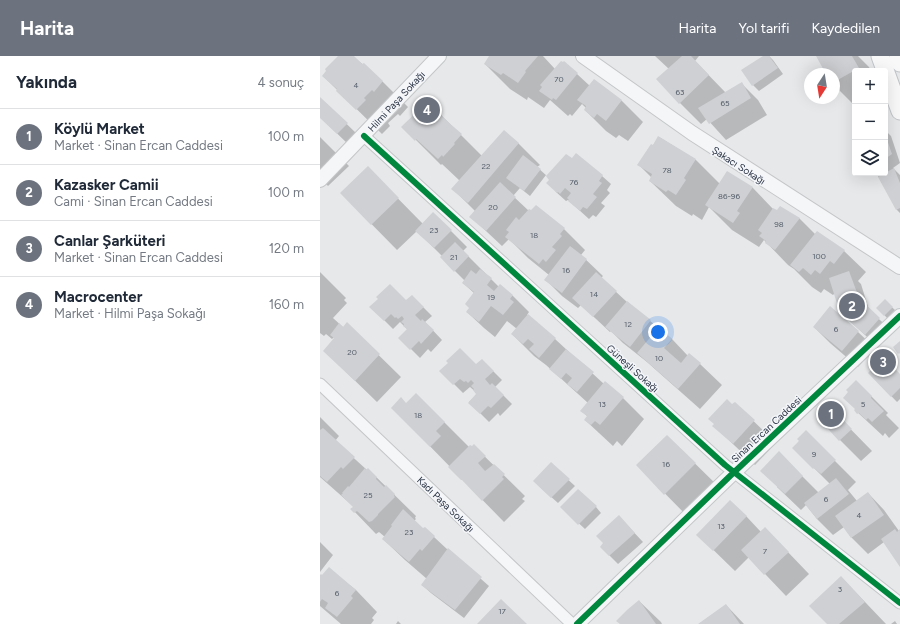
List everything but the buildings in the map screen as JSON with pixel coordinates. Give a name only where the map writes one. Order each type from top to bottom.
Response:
[{"type":"main road","points":[[880,56],[900,111]]},
{"type":"main road","points":[[898,56],[900,63]]},
{"type":"street","name":"Hilmi Paşa Sokağı","points":[[320,180],[364,136],[439,56]]},
{"type":"street","name":"Şakacı Sokağı","points":[[583,56],[692,133],[900,267]]},
{"type":"street","name":"Güneşli Sokağı","points":[[364,136],[734,473],[900,603]]},
{"type":"street","name":"Sinan Ercan Caddesi","points":[[577,624],[900,316]]},
{"type":"street","name":"Kadı Paşa Sokağı","points":[[320,384],[572,624]]},
{"type":"cycle path","points":[[364,136],[725,465],[900,603]]},
{"type":"cycle path","points":[[577,624],[729,477],[900,316]]},
{"type":"place","name":"Macrocenter","points":[[427,110]]},
{"type":"place","name":"Kazasker Camii","points":[[852,306]]},
{"type":"place","name":"Canlar Şarküteri","points":[[883,362]]},
{"type":"place","name":"Köylü Market","points":[[831,414]]}]
